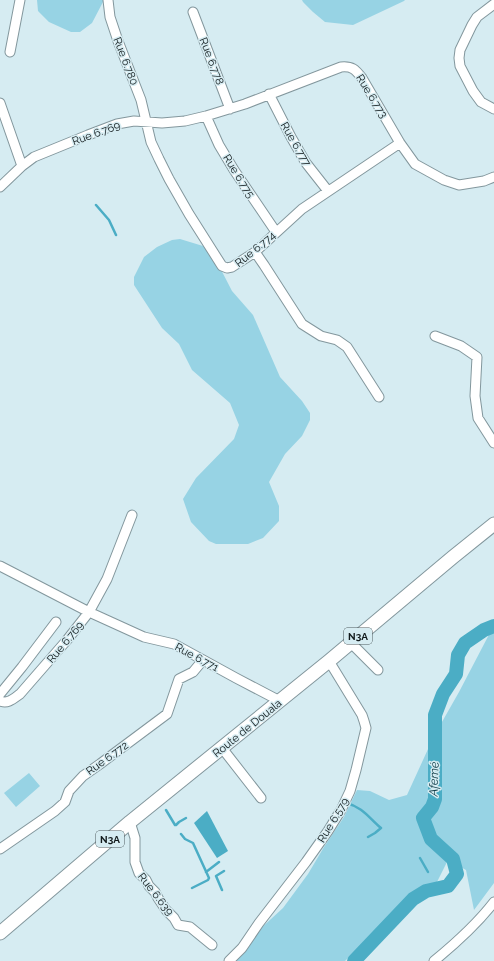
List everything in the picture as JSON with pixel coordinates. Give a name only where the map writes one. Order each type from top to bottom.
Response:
[{"type":"highway","name":"Route de Douala","points":[[0,933],[130,822],[351,643],[452,557],[494,524]]},
{"type":"street","points":[[10,52],[20,0]]},
{"type":"street","name":"Rue 6.780","points":[[108,0],[110,17],[141,100],[146,122]]},
{"type":"street","points":[[494,4],[477,17],[460,50],[459,58],[460,66],[473,91],[481,102],[494,109]]},
{"type":"street","name":"Rue 6.778","points":[[193,12],[230,109]]},
{"type":"street","name":"Rue 6.773","points":[[206,116],[230,109],[342,67],[350,66],[357,71],[362,78],[400,143],[415,164],[444,180],[459,185],[484,181],[494,177]]},
{"type":"street","name":"Rue 6.777","points":[[269,94],[306,163],[328,191]]},
{"type":"street","points":[[0,103],[22,166]]},
{"type":"street","name":"Rue 6.769","points":[[0,187],[34,157],[117,124],[134,121],[162,124],[206,116]]},
{"type":"street","name":"Rue 6.775","points":[[206,116],[219,145],[276,232]]},
{"type":"street","name":"Rue 6.774","points":[[146,122],[151,142],[159,159],[222,266],[227,268],[232,267],[255,252],[302,209],[400,143]]},
{"type":"street","points":[[255,252],[284,294],[302,324],[321,336],[337,340],[347,347],[379,397]]},
{"type":"street","points":[[435,336],[461,346],[477,357],[475,396],[478,418],[494,443]]},
{"type":"street","points":[[89,612],[107,580],[132,515]]},
{"type":"street","name":"Rue 6.769","points":[[0,566],[89,612],[64,645],[20,694],[10,701],[2,702],[0,700]]},
{"type":"street","name":"Rue 6.771","points":[[89,612],[144,637],[174,644],[280,701]]},
{"type":"street","points":[[0,694],[56,622]]},
{"type":"street","points":[[351,643],[378,670]]},
{"type":"street","name":"Rue 6.772","points":[[0,849],[55,811],[64,802],[69,791],[83,776],[167,714],[178,679],[193,672],[203,660]]},
{"type":"street","name":"Rue 6.579","points":[[229,961],[242,948],[259,923],[306,862],[328,831],[341,810],[350,791],[366,728],[362,715],[329,661]]},
{"type":"street","points":[[222,748],[261,798]]},
{"type":"street","name":"Rue 6.639","points":[[130,822],[134,838],[135,862],[139,873],[146,880],[178,925],[190,927],[212,945]]},
{"type":"street","points":[[435,961],[485,914],[494,902]]},
{"type":"shaded area","points":[[37,0],[104,0],[92,23],[80,32],[71,32],[49,22],[38,11]]},
{"type":"shaded area","points":[[302,0],[405,0],[353,25],[325,22]]},
{"type":"shaded area","points":[[180,239],[203,246],[215,258],[232,291],[253,315],[280,377],[302,401],[310,413],[310,420],[302,436],[285,454],[269,482],[279,506],[279,521],[263,538],[248,544],[216,544],[209,541],[191,522],[183,499],[196,478],[234,439],[239,425],[230,403],[192,370],[179,344],[162,328],[134,285],[134,277],[144,257],[157,247],[172,240]]},
{"type":"shaded area","points":[[494,625],[494,883],[474,910],[466,870],[448,860],[437,882],[410,896],[345,961],[232,961],[232,952],[283,908],[308,874],[344,817],[357,790],[370,791],[389,800],[407,795],[434,736]]},
{"type":"shaded area","points":[[29,773],[40,786],[16,807],[4,793]]},
{"type":"shaded area","points":[[207,811],[228,851],[217,858],[194,823]]},
{"type":"waterway","points":[[96,205],[109,220],[116,235]]},
{"type":"waterway","name":"Afemé","points":[[354,961],[413,899],[426,891],[448,886],[457,874],[453,859],[431,839],[423,818],[432,807],[435,799],[435,715],[443,694],[456,674],[458,655],[465,643],[484,630],[494,626]]},
{"type":"waterway","points":[[346,803],[357,807],[381,828],[368,837]]},
{"type":"waterway","points":[[166,810],[175,825]]},
{"type":"waterway","points":[[176,825],[186,818]]},
{"type":"waterway","points":[[181,834],[185,839],[193,843],[209,878],[208,880],[192,888]]},
{"type":"waterway","points":[[420,858],[428,872]]},
{"type":"waterway","points":[[206,872],[219,862]]},
{"type":"waterway","points":[[222,890],[216,876],[224,871]]}]
